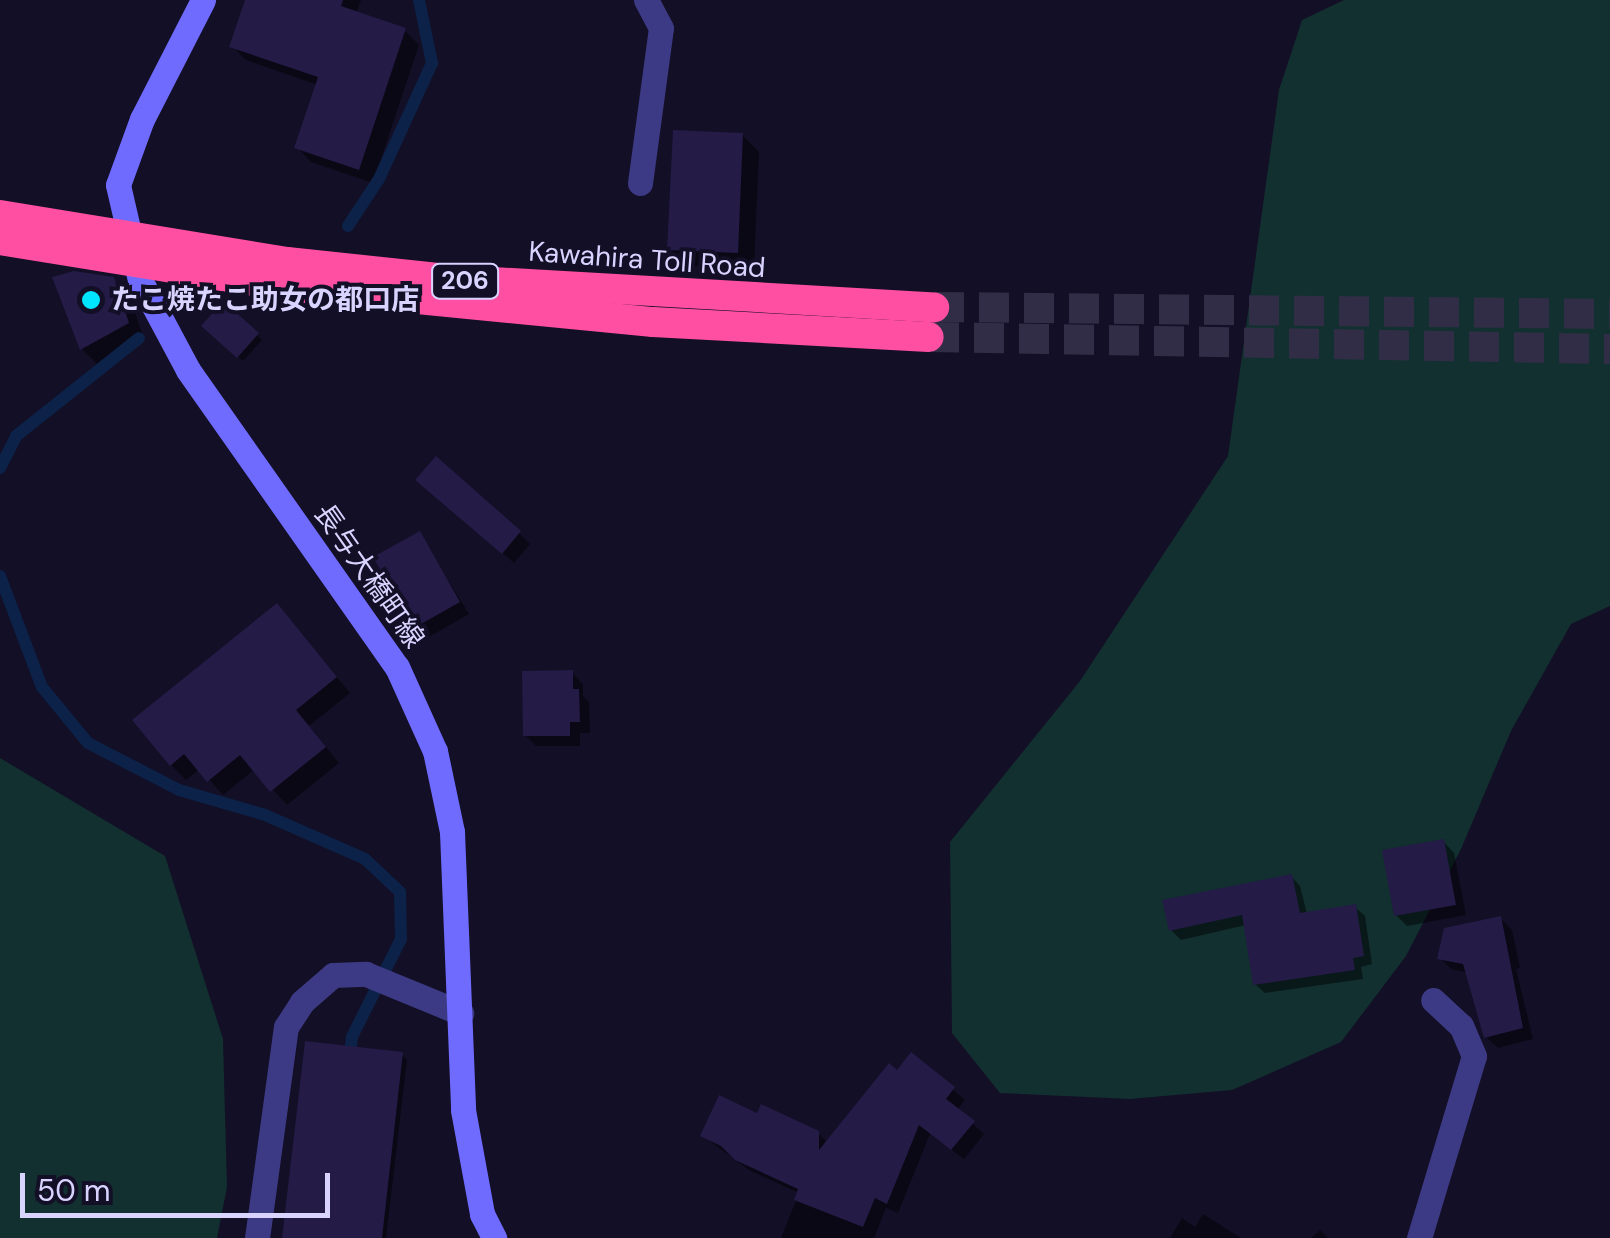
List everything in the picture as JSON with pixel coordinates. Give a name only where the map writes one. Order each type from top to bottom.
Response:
[{"type":"highway","name":"Kawahira Toll Road","points":[[0,215],[288,262],[932,322],[653,322],[284,286],[0,240]]},
{"type":"main road","name":"長与大橋町線","points":[[203,0],[142,119],[118,184],[140,280],[188,370],[397,667],[435,750],[452,832],[463,1110],[482,1214],[494,1238]]},
{"type":"street","points":[[640,182],[662,28],[646,0]]},
{"type":"street","points":[[257,1238],[286,1027],[302,1002],[333,976],[366,974],[461,1012]]},
{"type":"street","points":[[1418,1238],[1474,1056],[1461,1026],[1434,1000]]},
{"type":"green space","points":[[1344,0],[1610,0],[1610,606],[1571,624],[1511,731],[1461,849],[1406,956],[1341,1042],[1232,1090],[1130,1099],[1000,1093],[952,1033],[950,842],[1080,681],[1228,456],[1279,90],[1302,20]]},
{"type":"green space","points":[[0,758],[165,856],[223,1039],[227,1187],[217,1238],[0,1238]]},
{"type":"building","points":[[245,0],[343,0],[341,6],[406,28],[359,170],[294,148],[318,77],[229,47]]},
{"type":"building","points":[[673,130],[743,133],[738,253],[667,250]]},
{"type":"building","name":"たこ焼たこ助女の都口店","points":[[74,271],[114,277],[129,323],[80,350],[52,277]]},
{"type":"building","points":[[223,301],[259,333],[237,358],[201,326]]},
{"type":"building","points":[[436,456],[521,531],[502,554],[415,480]]},
{"type":"building","points":[[420,531],[460,602],[414,628],[373,557]]},
{"type":"building","points":[[277,603],[337,677],[296,710],[326,747],[270,792],[240,755],[207,782],[184,754],[170,766],[132,720]]},
{"type":"building","points":[[573,670],[573,689],[579,689],[580,722],[570,722],[570,736],[523,736],[522,671]]},
{"type":"building","points":[[1444,839],[1456,905],[1394,916],[1382,850]]},
{"type":"building","points":[[1292,874],[1300,913],[1356,904],[1364,956],[1353,958],[1355,970],[1253,985],[1242,915],[1169,931],[1162,900]]},
{"type":"building","points":[[1501,916],[1523,1028],[1484,1038],[1463,964],[1437,959],[1444,928]]},
{"type":"building","points":[[305,1041],[403,1052],[382,1238],[282,1238]]},
{"type":"building","points":[[911,1052],[955,1087],[946,1099],[975,1121],[951,1150],[919,1125],[887,1204],[875,1198],[863,1227],[794,1200],[798,1189],[735,1160],[721,1146],[700,1136],[719,1095],[757,1113],[761,1104],[819,1131],[819,1150],[889,1063],[897,1070]]},
{"type":"waterway","points":[[348,226],[379,179],[432,63],[419,0]]},
{"type":"waterway","points":[[0,468],[16,436],[139,338]]},
{"type":"waterway","points":[[0,576],[42,687],[88,743],[179,790],[265,815],[365,859],[400,892],[401,939],[352,1037],[349,1062]]},
{"type":"tunnel","points":[[934,307],[1610,314]]},
{"type":"tunnel","points":[[929,337],[1610,349]]},
{"type":"place","name":"たこ焼たこ助女の都口店","points":[[91,300]]}]
